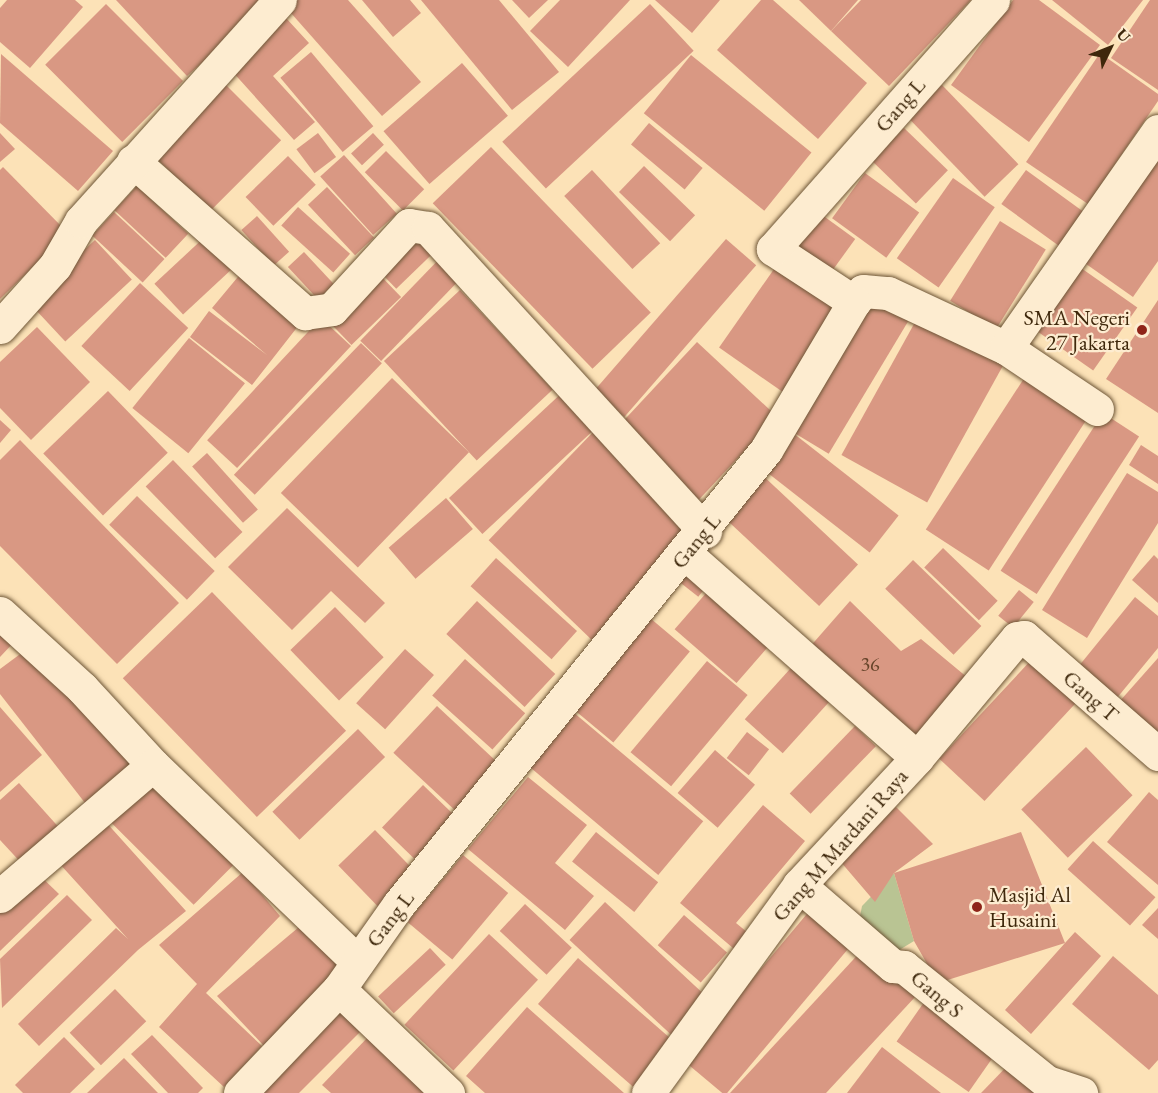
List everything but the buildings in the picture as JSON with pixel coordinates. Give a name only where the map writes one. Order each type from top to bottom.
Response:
[{"type":"street","points":[[0,327],[54,266],[81,221],[280,0]]},
{"type":"street","name":"Gang L","points":[[240,1093],[339,989],[399,904],[696,542],[766,450],[854,302],[773,249],[993,0]]},
{"type":"street","points":[[1006,348],[1158,131]]},
{"type":"street","points":[[133,161],[305,313],[332,309],[409,225],[428,228],[696,542],[917,758]]},
{"type":"street","points":[[854,302],[863,291],[888,293],[1006,348],[1097,409]]},
{"type":"street","points":[[0,613],[82,688],[153,765],[358,962]]},
{"type":"street","name":"Gang M Mardani Raya","points":[[648,1093],[799,885],[917,758],[1011,643],[1024,638]]},
{"type":"street","name":"Gang T","points":[[1024,638],[1158,754]]},
{"type":"street","points":[[0,896],[153,765]]},
{"type":"street","name":"Gang S","points":[[799,885],[893,966],[904,966],[1047,1082],[1081,1093]]},
{"type":"street","points":[[339,989],[448,1093]]},
{"type":"green space","points":[[894,873],[914,941],[896,952],[858,927],[862,906]]},
{"type":"place","name":"SMA Negeri 27 Jakarta","points":[[1142,330]]},
{"type":"place","name":"Masjid Al Husaini","points":[[977,907]]}]
